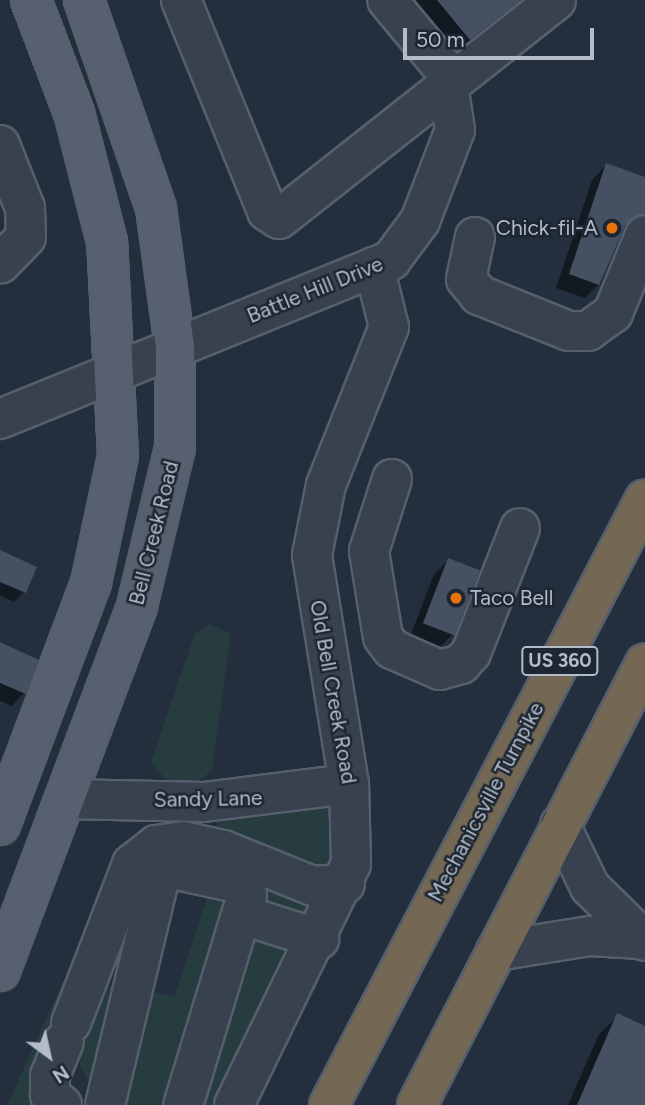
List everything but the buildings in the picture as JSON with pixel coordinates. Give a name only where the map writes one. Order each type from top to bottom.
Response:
[{"type":"highway","name":"Mechanicsville Turnpike","points":[[329,1105],[645,499]]},
{"type":"highway","points":[[417,1105],[641,671]]},
{"type":"main road","points":[[0,825],[106,533],[118,456],[118,371],[107,242],[92,180],[31,0]]},
{"type":"main road","name":"Bell Creek Road","points":[[0,971],[137,606],[168,494],[174,347],[156,208],[84,0]]},
{"type":"street","points":[[181,0],[267,211],[279,219],[556,0]]},
{"type":"street","name":"Battle Hill Drive","points":[[0,419],[391,260],[419,221],[454,136],[446,71],[387,0]]},
{"type":"street","points":[[0,145],[25,208],[26,237],[0,264]]},
{"type":"street","points":[[475,237],[466,279],[479,295],[569,331],[588,331],[613,313],[645,235]]},
{"type":"street","name":"Old Bell Creek Road","points":[[234,1105],[345,884],[354,841],[349,784],[312,555],[326,485],[389,327],[374,267]]},
{"type":"street","points":[[392,479],[369,551],[383,637],[392,649],[440,670],[461,664],[471,653],[520,528]]},
{"type":"street","name":"Sandy Lane","points":[[65,799],[217,802],[349,784]]},
{"type":"street","points":[[560,825],[590,887],[643,940]]},
{"type":"street","points":[[62,1105],[50,1095],[50,1076],[132,864],[156,845],[183,841],[223,849],[313,886],[345,884]]},
{"type":"street","points":[[105,1105],[160,876],[172,869],[236,883],[247,895],[183,1105]]},
{"type":"street","points":[[243,915],[319,939]]},
{"type":"street","points":[[496,951],[590,936],[643,940]]},
{"type":"green space","points":[[210,624],[231,634],[212,770],[199,781],[166,780],[151,762],[195,633]]},
{"type":"green space","points":[[330,801],[340,860],[218,1105],[128,1105],[90,1083],[80,1066],[79,1041],[50,1050],[28,1105],[7,1105],[64,979],[175,996],[214,876],[217,815]]},
{"type":"place","name":"Chick-fil-A","points":[[612,228]]},
{"type":"place","name":"Taco Bell","points":[[456,598]]}]
